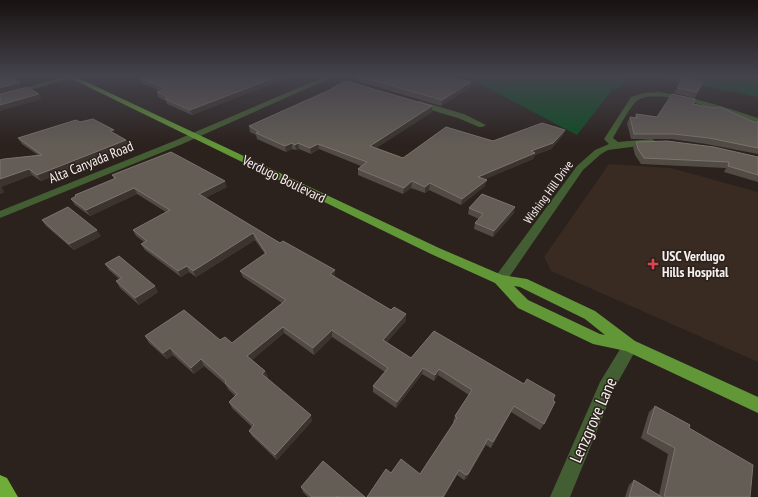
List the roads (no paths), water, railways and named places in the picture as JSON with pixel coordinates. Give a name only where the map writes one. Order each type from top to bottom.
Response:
[{"type":"highway","points":[[0,485],[8,497]]},
{"type":"main road","name":"Verdugo Boulevard","points":[[117,99],[435,251],[500,280],[522,282],[590,315],[630,346],[758,405]]},
{"type":"main road","name":"Verdugo Boulevard","points":[[500,280],[523,304],[598,340],[630,346]]},
{"type":"street","name":"Alta Canyada Road","points":[[0,215],[279,99]]},
{"type":"street","points":[[634,99],[608,139],[616,144],[661,142]]},
{"type":"street","points":[[686,99],[758,121]]},
{"type":"street","points":[[409,101],[460,116],[482,125]]},
{"type":"street","name":"Wishing Hill Drive","points":[[500,280],[580,168],[598,152],[616,144]]},
{"type":"street","name":"Lenzgrove Lane","points":[[560,497],[606,387],[630,346]]},
{"type":"place","name":"USC Verdugo Hills Hospital","points":[[653,264]]}]
